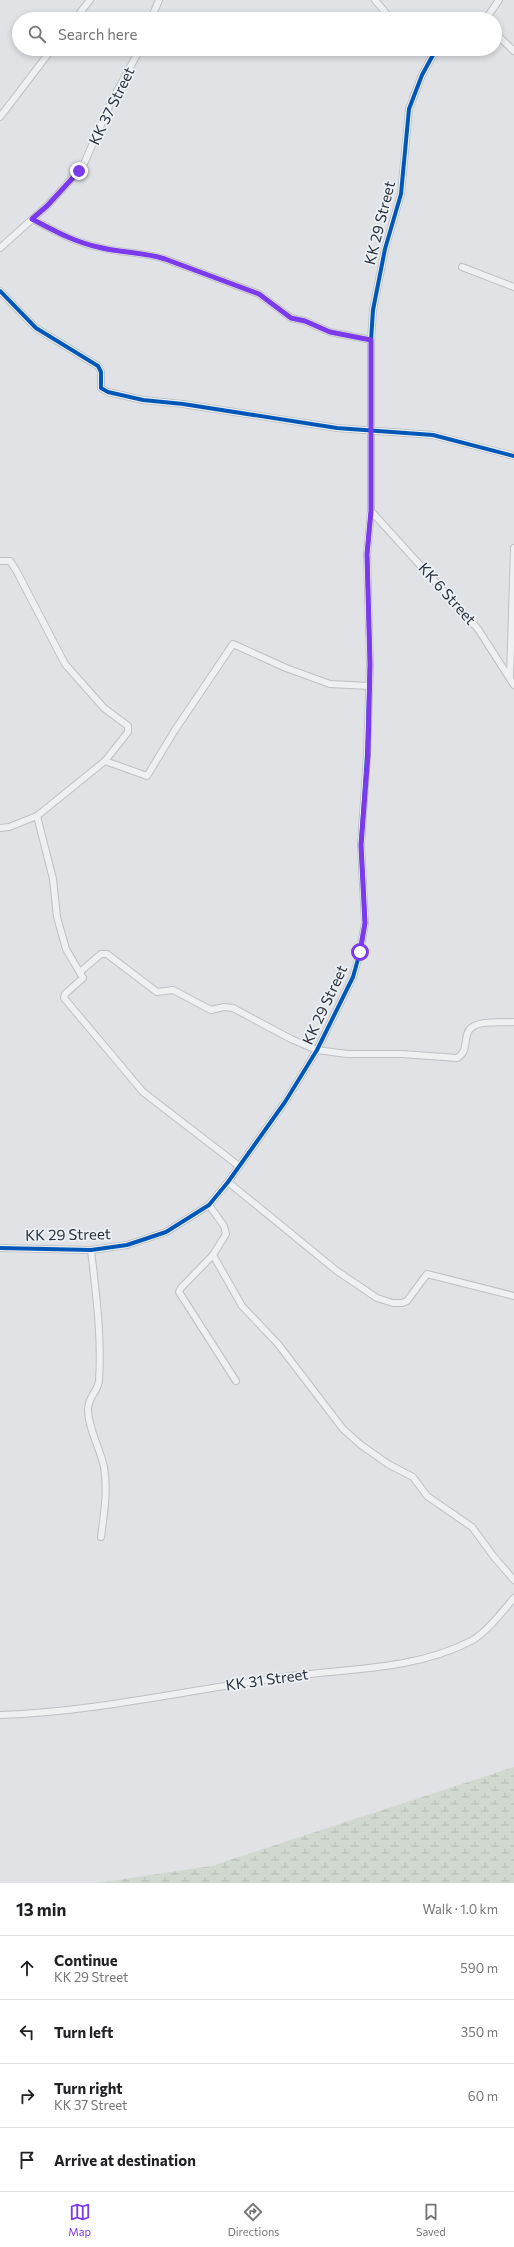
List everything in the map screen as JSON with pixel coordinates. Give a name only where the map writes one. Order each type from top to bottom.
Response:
[{"type":"street","points":[[81,12],[90,0]]},
{"type":"street","points":[[154,12],[159,0]]},
{"type":"street","points":[[375,0],[385,12]]},
{"type":"street","points":[[491,12],[499,0]]},
{"type":"street","points":[[502,40],[514,51]]},
{"type":"street","points":[[0,117],[47,56]]},
{"type":"street","name":"KK 37 Street","points":[[0,248],[52,201],[83,166],[110,104],[136,56]]},
{"type":"street","name":"KK 29 Street","points":[[0,1248],[91,1250],[127,1245],[166,1232],[209,1205],[228,1182],[286,1102],[317,1050],[353,977],[360,952],[365,923],[361,845],[368,755],[369,686],[367,554],[371,511],[371,340],[373,310],[385,249],[401,194],[409,109],[414,91],[432,56]]},
{"type":"street","points":[[32,219],[88,245],[152,255],[165,259],[259,294],[291,318],[305,321],[330,332],[371,340]]},
{"type":"street","points":[[462,267],[514,287]]},
{"type":"street","points":[[0,291],[36,328],[98,366],[101,372],[100,385],[104,390],[143,400],[183,404],[301,423],[371,432],[433,435],[514,456]]},
{"type":"street","name":"KK 6 Street","points":[[371,511],[478,629],[514,685]]},
{"type":"street","points":[[510,678],[514,548]]},
{"type":"street","points":[[0,561],[10,561],[16,570],[65,664],[104,708],[128,726],[128,732],[105,762],[37,816],[9,827],[0,828]]},
{"type":"street","points":[[105,762],[147,776],[175,730],[233,644],[286,668],[330,684],[369,686]]},
{"type":"street","points":[[37,816],[53,879],[57,917],[66,949],[83,978],[64,994],[67,1003],[143,1092],[239,1166]]},
{"type":"street","points":[[80,972],[101,954],[107,954],[157,992],[173,990],[211,1010],[224,1007],[234,1008],[291,1039],[317,1050],[347,1054],[402,1054],[457,1058],[462,1055],[469,1031],[472,1028],[480,1025],[514,1022]]},
{"type":"street","points":[[228,1182],[337,1271],[377,1298],[393,1303],[402,1303],[406,1301],[427,1274],[514,1296]]},
{"type":"street","points":[[209,1205],[224,1226],[226,1234],[213,1255],[181,1288],[179,1292],[236,1381]]},
{"type":"street","points":[[91,1250],[100,1336],[100,1354],[99,1383],[90,1397],[88,1407],[104,1467],[107,1490],[101,1537]]},
{"type":"street","points":[[213,1255],[242,1306],[278,1344],[343,1429],[360,1445],[388,1464],[413,1477],[427,1496],[472,1527],[494,1558],[514,1580]]},
{"type":"street","name":"KK 31 Street","points":[[0,1715],[114,1705],[277,1677],[430,1658],[472,1640],[514,1598]]},
{"type":"green space","points":[[514,1767],[514,1883],[97,1883],[211,1866]]},
{"type":"cycle path","points":[[0,1248],[91,1250],[127,1245],[166,1232],[209,1205],[228,1182],[285,1102],[317,1050],[353,977],[360,952],[365,923],[361,845],[367,755],[370,664],[367,554],[371,511],[371,340],[373,310],[385,249],[401,194],[409,109],[422,75],[432,56]]},
{"type":"cycle path","points":[[0,291],[36,328],[98,366],[101,372],[101,388],[108,392],[143,400],[183,404],[337,428],[433,435],[514,456]]},
{"type":"route","points":[[79,171],[63,190],[32,219],[69,238],[83,243],[99,248],[152,255],[182,267],[244,287],[259,294],[286,316],[305,321],[340,335],[371,340],[371,511],[367,554],[370,664],[368,755],[364,789],[361,845],[365,923],[360,952]]}]
